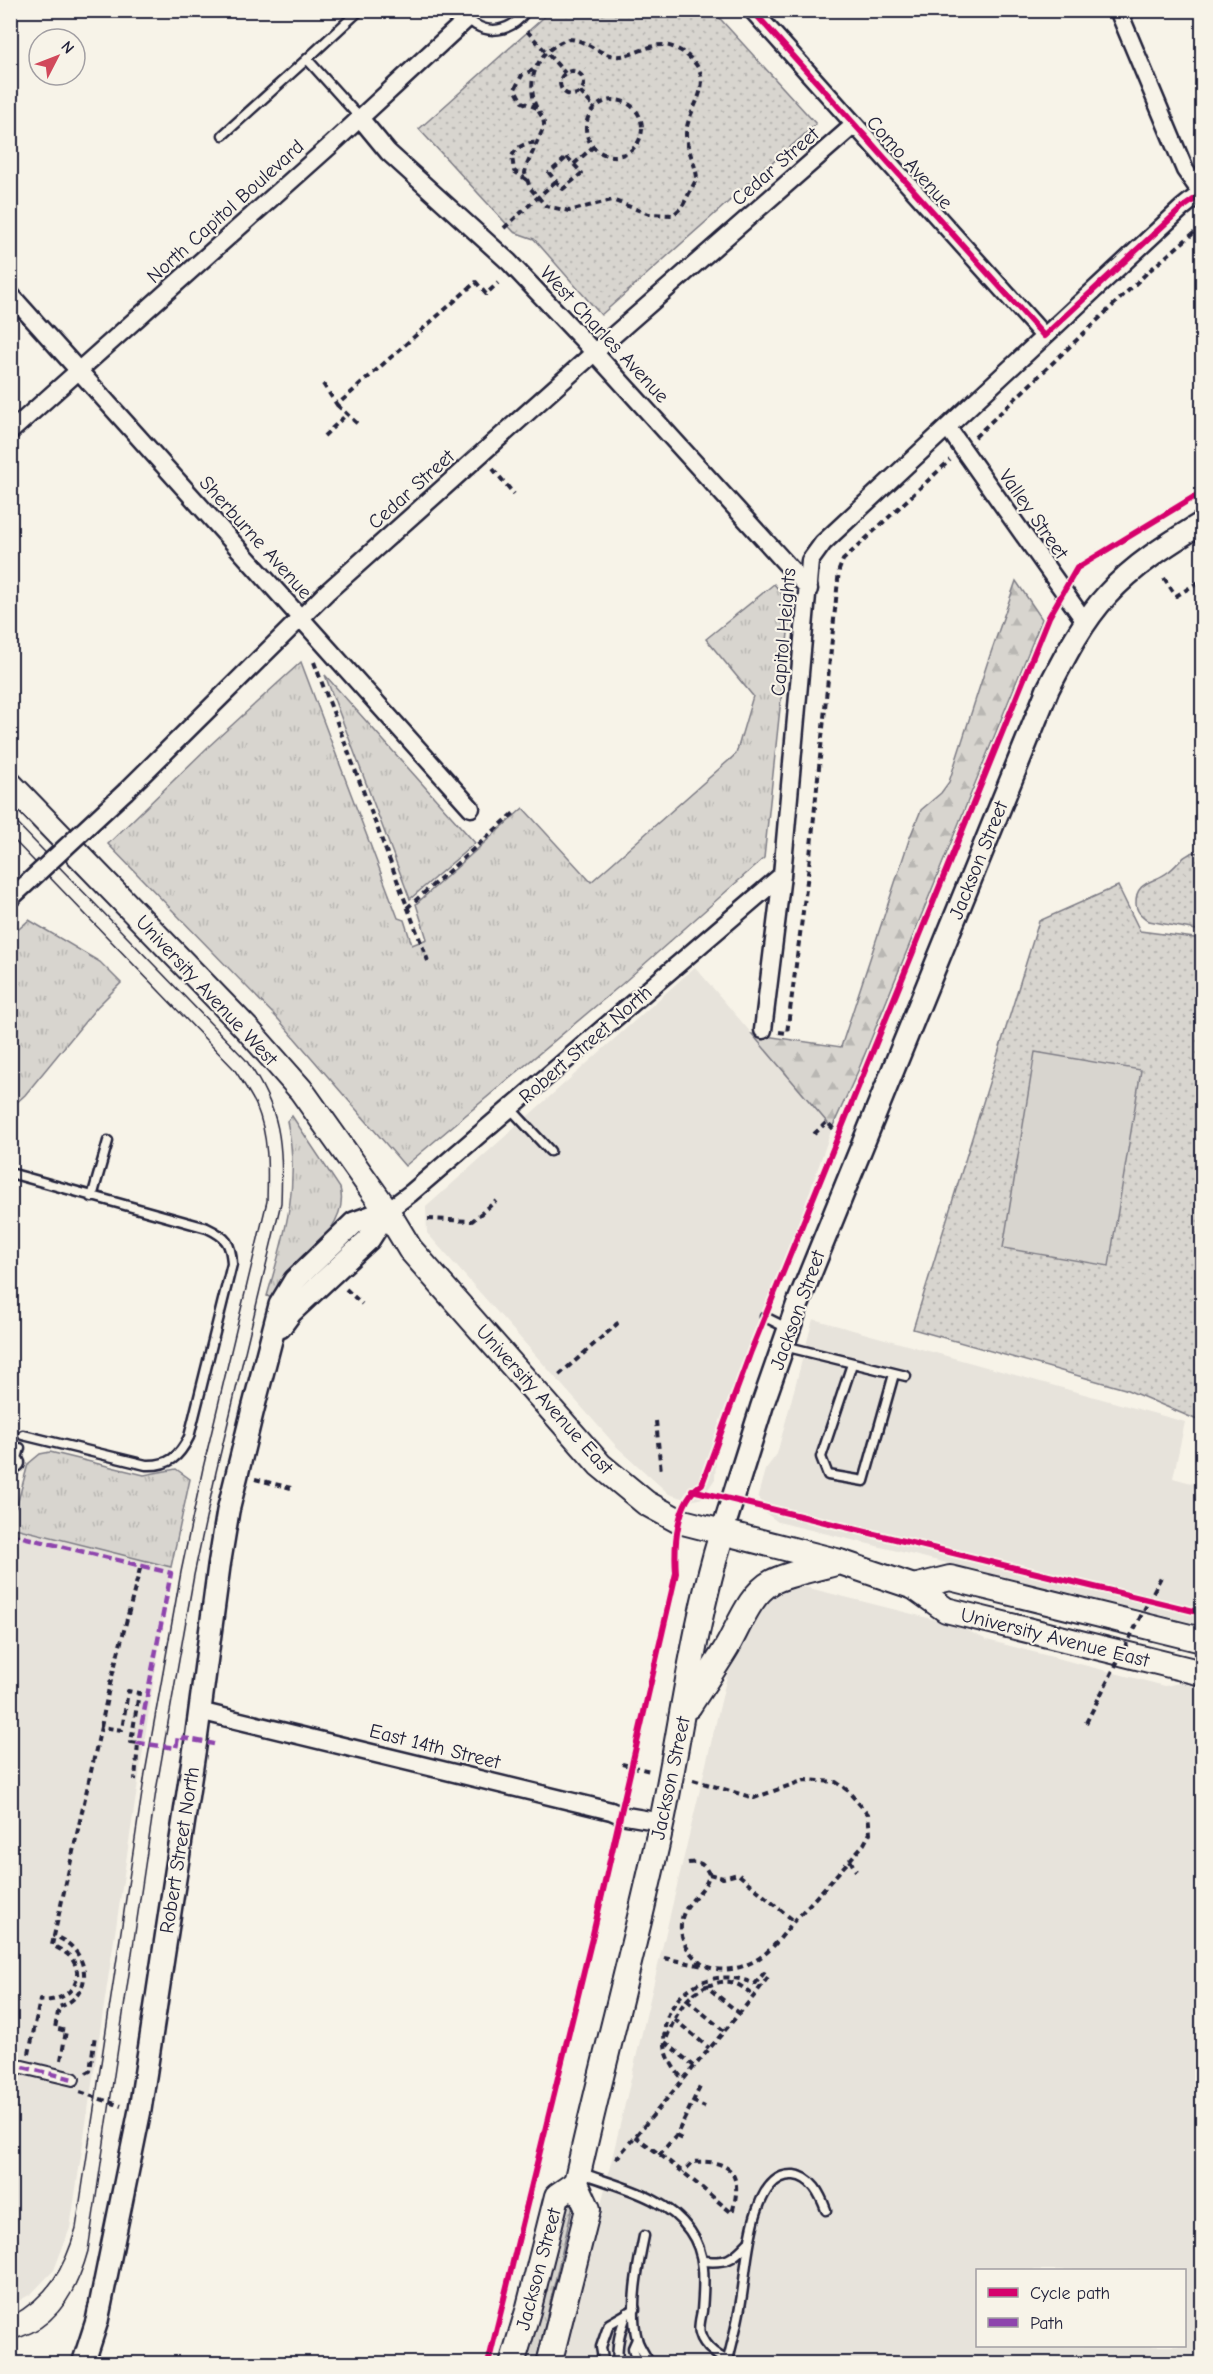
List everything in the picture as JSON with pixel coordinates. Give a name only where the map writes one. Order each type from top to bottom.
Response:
[{"type":"main road","name":"University Avenue West","points":[[10,784],[249,1031],[294,1082],[387,1211]]},
{"type":"main road","name":"University Avenue East","points":[[387,1211],[410,1249],[600,1465],[645,1503],[679,1521],[840,1562],[914,1587],[946,1610],[1203,1673]]},
{"type":"main road","name":"Jackson Street","points":[[549,2364],[588,2209],[577,2178],[662,1822],[709,1574],[722,1533]]},
{"type":"main road","points":[[683,1715],[727,1647],[746,1612],[770,1582],[840,1562]]},
{"type":"main road","name":"University Avenue East","points":[[914,1587],[950,1578],[1203,1640]]},
{"type":"main road","name":"Jackson Street","points":[[512,2364],[557,2196],[577,2178]]},
{"type":"street","name":"Como Avenue","points":[[752,10],[1044,336]]},
{"type":"street","points":[[1118,10],[1185,170],[1202,193]]},
{"type":"street","name":"North Capitol Boulevard","points":[[10,432],[360,118],[464,15]]},
{"type":"street","name":"West Charles Avenue","points":[[360,118],[388,152],[508,262],[595,352],[808,589]]},
{"type":"street","name":"Cedar Street","points":[[10,899],[126,791],[327,592],[595,352],[854,125]]},
{"type":"street","name":"Capitol Heights","points":[[763,1030],[782,876],[810,561],[823,543],[1182,208],[1202,193]]},
{"type":"street","name":"Sherburne Avenue","points":[[10,294],[471,808]]},
{"type":"street","name":"Valley Street","points":[[948,428],[1086,623]]},
{"type":"street","name":"Jackson Street","points":[[722,1533],[786,1337],[830,1223],[1048,689],[1065,655],[1106,596],[1130,572],[1153,554],[1203,523]]},
{"type":"street","name":"Robert Street North","points":[[83,2364],[98,2321],[140,2110],[228,1511],[273,1337],[291,1312],[369,1239],[387,1211],[782,876]]},
{"type":"street","name":"East 14th Street","points":[[199,1711],[588,1805],[620,1815],[662,1822]]},
{"type":"street","points":[[10,2064],[73,2079]]},
{"type":"lane","points":[[223,135],[360,10]]},
{"type":"lane","points":[[464,15],[484,30],[496,31],[518,22],[526,10]]},
{"type":"lane","points":[[307,59],[360,118]]},
{"type":"lane","points":[[510,1108],[550,1151]]},
{"type":"lane","points":[[92,1197],[108,1141]]},
{"type":"lane","points":[[10,1173],[207,1228],[222,1235],[231,1249],[232,1264],[189,1437],[173,1460],[159,1465],[146,1465],[22,1435]]},
{"type":"lane","points":[[765,1317],[786,1337],[852,1364],[906,1376]]},
{"type":"lane","points":[[852,1364],[821,1457],[828,1475],[864,1481],[894,1374]]},
{"type":"lane","points":[[10,1481],[15,1458]]},
{"type":"lane","points":[[577,2178],[650,2198],[668,2209],[690,2231],[703,2261],[704,2284],[700,2333],[711,2351],[729,2362],[749,2242],[758,2208],[767,2188],[774,2180],[786,2175],[808,2180],[818,2193],[826,2210]]},
{"type":"lane","points":[[644,2236],[631,2311],[637,2339],[650,2364]]},
{"type":"lane","points":[[703,2261],[720,2262],[734,2258],[749,2242]]},
{"type":"lane","points":[[604,2364],[601,2347],[609,2324],[631,2311]]},
{"type":"lane","points":[[618,2364],[616,2351],[618,2334],[631,2311]]},
{"type":"lane","points":[[637,2339],[633,2348],[637,2364]]},
{"type":"path","points":[[524,28],[565,73]]},
{"type":"path","points":[[575,39],[615,56],[664,45],[690,58],[698,68],[702,82],[701,93],[686,132],[697,178],[682,207],[673,215],[649,214],[612,200],[565,210],[546,206],[530,188],[526,180],[526,167],[544,121],[533,98],[533,70],[547,53],[562,41],[575,39]]},
{"type":"path","points":[[533,70],[522,75],[515,89],[522,102],[537,108]]},
{"type":"path","points":[[572,71],[581,75],[584,83],[580,92],[571,94],[563,90],[560,82],[565,73],[572,71]]},
{"type":"path","points":[[580,92],[595,108]]},
{"type":"path","points":[[606,101],[624,101],[638,112],[643,130],[635,148],[622,156],[609,156],[593,147],[586,130],[587,119],[595,108],[606,101]]},
{"type":"path","points":[[526,180],[514,171],[512,156],[518,148],[529,142],[537,142]]},
{"type":"path","points":[[574,164],[593,147]]},
{"type":"path","points":[[567,157],[582,173],[563,189],[556,181],[549,173],[567,157]]},
{"type":"path","points":[[504,228],[556,181]]},
{"type":"path","points":[[763,1030],[787,1033],[809,866],[839,570],[843,560],[1149,271],[1203,226]]},
{"type":"path","points":[[337,405],[476,282],[486,294],[498,284]]},
{"type":"path","points":[[323,384],[337,405],[360,426]]},
{"type":"path","points":[[324,436],[347,414]]},
{"type":"path","points":[[493,469],[514,494]]},
{"type":"path","points":[[1164,578],[1176,596],[1203,580]]},
{"type":"path","points":[[312,658],[428,961]]},
{"type":"path","points":[[408,910],[514,813]]},
{"type":"path","points":[[814,1134],[826,1122],[839,1135]]},
{"type":"path","points":[[834,1146],[843,1124]]},
{"type":"path","points":[[428,1218],[472,1221],[496,1201]]},
{"type":"path","points":[[346,1288],[362,1304]]},
{"type":"path","points":[[559,1375],[617,1324],[615,1322]]},
{"type":"path","points":[[656,1420],[661,1472]]},
{"type":"path","points":[[248,1478],[291,1488]]},
{"type":"path","points":[[26,2068],[40,2000],[56,2001],[70,1991],[75,1982],[74,1961],[52,1945],[109,1688],[141,1565]]},
{"type":"path","points":[[1086,1723],[1162,1575]]},
{"type":"path","points":[[1146,1600],[1157,1602]]},
{"type":"path","points":[[101,1727],[122,1730],[128,1691],[139,1693],[131,1742],[138,1743],[135,1780]]},
{"type":"path","points":[[629,1777],[634,1756]]},
{"type":"path","points":[[622,1764],[707,1783],[754,1798],[805,1780],[836,1782],[866,1809],[870,1820],[868,1839],[765,1954],[739,1968],[722,1970],[664,1958]]},
{"type":"path","points":[[850,1860],[856,1871]]},
{"type":"path","points":[[688,1863],[703,1864],[709,1874],[723,1878],[738,1874],[794,1921]]},
{"type":"path","points":[[706,1967],[690,1953],[684,1943],[681,1929],[687,1905],[707,1881],[709,1874]]},
{"type":"path","points":[[54,1936],[67,1942],[78,1953],[84,1972],[80,1992],[59,2007],[56,2028],[66,2031],[58,2075]]},
{"type":"path","points":[[722,1970],[722,1977]]},
{"type":"path","points":[[615,2160],[754,1996],[768,1977],[764,1973],[755,1984],[741,1978],[722,1977],[699,1982],[682,1994],[669,2014],[665,2029],[665,2042],[670,2060],[683,2079]]},
{"type":"path","points":[[665,2042],[674,2019],[687,2000],[693,1993],[706,1986],[721,1981],[739,1984],[754,1996]]},
{"type":"path","points":[[706,1986],[739,2013]]},
{"type":"path","points":[[687,2000],[724,2031]]},
{"type":"path","points":[[674,2019],[709,2049]]},
{"type":"path","points":[[95,2035],[90,2071],[73,2079],[75,2090],[109,2104],[140,2110]]},
{"type":"path","points":[[665,2042],[694,2066]]},
{"type":"path","points":[[659,2155],[675,2136],[700,2087]]},
{"type":"path","points":[[692,2101],[705,2107]]},
{"type":"path","points":[[635,2136],[732,2213],[737,2186],[733,2174],[723,2164],[710,2160],[693,2162],[683,2172]]},
{"type":"path","points":[[675,2136],[682,2139]]},
{"type":"shaded area","points":[[695,967],[832,1128],[716,1460],[715,1479],[702,1498],[691,1501],[669,1494],[617,1447],[427,1233],[426,1207]]},
{"type":"shaded area","points":[[813,1319],[1185,1422],[1173,1478],[1202,1486],[1202,1625],[778,1522],[763,1511],[758,1495],[765,1470],[777,1454]]},
{"type":"shaded area","points":[[11,1527],[171,1567],[70,2228],[54,2270],[31,2294],[11,2305]]},
{"type":"shaded area","points":[[797,1585],[956,1625],[987,1640],[1165,1686],[1184,1682],[1202,1686],[1202,2363],[563,2364],[732,1655],[758,1611],[780,1589]]},
{"type":"green space","points":[[552,10],[713,11],[816,124],[601,315],[534,239],[514,232],[419,129]]},
{"type":"green space","points":[[1016,581],[1042,619],[858,1071],[832,1128],[752,1034],[841,1047],[910,837],[921,810],[941,793],[949,782]]},
{"type":"green space","points":[[774,584],[791,605],[764,858],[622,984],[405,1166],[279,1020],[108,844],[208,747],[301,662],[398,918],[404,920],[412,945],[427,939],[416,904],[523,808],[591,882],[736,754],[753,696],[706,639]]},
{"type":"green space","points":[[325,675],[475,843],[410,899]]},
{"type":"green space","points":[[1194,852],[1202,854],[1202,931],[1149,921],[1137,909],[1139,890]]},
{"type":"green space","points":[[1118,886],[1140,931],[1202,939],[1202,1422],[1125,1389],[913,1329],[1039,921]]},
{"type":"green space","points":[[29,920],[100,962],[121,983],[97,1007],[25,1095],[15,1104],[12,1099],[10,1101],[11,936]]},
{"type":"green space","points":[[1035,1052],[1141,1070],[1109,1266],[1003,1248]]},
{"type":"green space","points":[[292,1116],[340,1188],[341,1201],[339,1214],[333,1226],[285,1279],[272,1298],[267,1296],[280,1252],[292,1188],[291,1144],[287,1121]]},
{"type":"green space","points":[[50,1452],[144,1475],[176,1469],[190,1479],[171,1567],[11,1527],[11,1516],[17,1505],[28,1464],[40,1454]]},
{"type":"green space","points":[[566,2203],[573,2205],[536,2363],[524,2364]]},
{"type":"tram line","points":[[10,816],[246,1060],[267,1095],[278,1128],[282,1182],[281,1203],[216,1472],[194,1575],[156,1791],[88,2251],[78,2281],[62,2307],[40,2328],[10,2340]]},
{"type":"tram line","points":[[10,836],[234,1069],[254,1100],[260,1117],[267,1153],[268,1177],[267,1201],[203,1468],[181,1572],[145,1773],[76,2228],[66,2256],[45,2291],[10,2317]]},
{"type":"marked path","points":[[10,1534],[171,1573],[138,1743],[176,1748],[178,1737],[214,1744]]},
{"type":"marked path","points":[[10,2064],[73,2079]]},
{"type":"cycle path","points":[[752,10],[1044,336],[1182,208],[1202,194]]},
{"type":"cycle path","points":[[488,2364],[593,1934],[676,1573],[676,1537],[682,1512],[693,1491],[702,1484],[751,1351],[1049,617],[1077,568],[1202,492]]},
{"type":"cycle path","points":[[692,1490],[1202,1613]]}]
